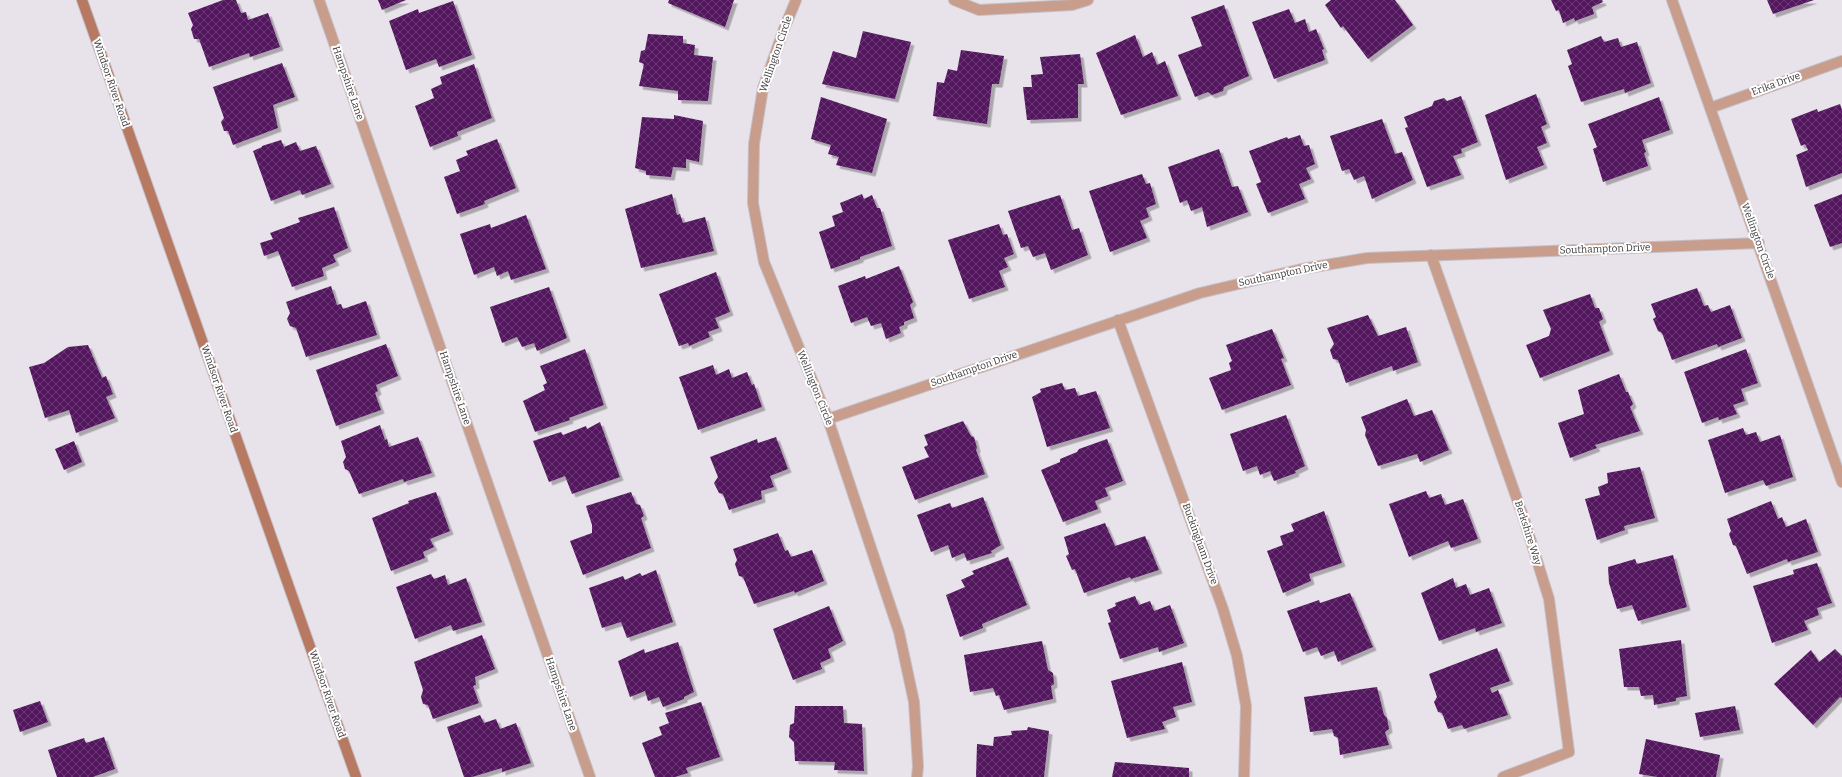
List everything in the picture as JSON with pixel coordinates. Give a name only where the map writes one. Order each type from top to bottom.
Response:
[{"type":"main road","name":"Windsor River Road","points":[[84,1],[356,777]]},
{"type":"street","name":"Hampshire Lane","points":[[319,0],[590,777]]},
{"type":"street","name":"Wellington Circle","points":[[796,0],[784,28],[763,88],[754,144],[753,204],[764,262],[828,419],[899,632],[914,702],[918,766],[917,777]]},
{"type":"street","points":[[954,0],[979,10],[1072,5],[1088,0]]},
{"type":"street","name":"Wellington Circle","points":[[1672,0],[1759,243],[1842,482]]},
{"type":"street","name":"Erika Drive","points":[[1710,108],[1842,61]]},
{"type":"street","name":"Southampton Drive","points":[[828,419],[1200,293],[1302,269],[1367,258],[1759,243]]},
{"type":"street","name":"Berkshire Way","points":[[1431,255],[1524,519],[1549,599],[1569,752],[1503,777]]},
{"type":"street","name":"Buckingham Drive","points":[[1118,320],[1223,609],[1237,656],[1246,706],[1244,777]]},
{"type":"building","points":[[223,0],[236,0],[241,13],[246,12],[248,20],[268,13],[280,47],[250,57],[249,53],[209,67],[199,39],[194,39],[191,29],[193,25],[188,13]]},
{"type":"building","points":[[378,0],[406,0],[382,10]]},
{"type":"building","points":[[669,0],[734,0],[725,27],[668,3]]},
{"type":"building","points":[[1331,0],[1395,0],[1413,25],[1368,59],[1343,26],[1341,28],[1325,5]]},
{"type":"building","points":[[1551,0],[1602,0],[1603,2],[1592,7],[1594,14],[1575,21],[1574,18],[1563,23],[1559,10],[1556,11]]},
{"type":"building","points":[[1767,0],[1814,0],[1773,14]]},
{"type":"building","points":[[453,1],[472,55],[439,67],[436,59],[406,70],[389,21],[418,9],[419,13]]},
{"type":"building","points":[[1224,5],[1249,76],[1224,87],[1223,91],[1212,95],[1208,92],[1195,97],[1178,55],[1202,46],[1191,17]]},
{"type":"building","points":[[1289,9],[1295,23],[1305,19],[1309,32],[1316,29],[1324,49],[1322,50],[1325,60],[1274,79],[1252,22]]},
{"type":"building","points":[[863,31],[911,42],[895,99],[822,84],[833,51],[856,58]]},
{"type":"building","points":[[648,34],[683,36],[683,43],[695,45],[694,55],[713,57],[708,101],[678,100],[678,91],[639,86],[644,64],[639,62],[641,51],[645,50]]},
{"type":"building","points":[[1135,35],[1143,57],[1152,52],[1157,65],[1165,61],[1178,96],[1121,115],[1096,53]]},
{"type":"building","points":[[1601,36],[1604,42],[1618,38],[1621,47],[1637,42],[1651,83],[1625,93],[1624,89],[1581,102],[1568,66],[1572,64],[1567,50]]},
{"type":"building","points":[[961,50],[1004,56],[999,84],[992,84],[987,124],[933,116],[937,82],[944,83],[948,69],[957,71]]},
{"type":"building","points":[[1080,54],[1084,84],[1078,84],[1078,118],[1027,120],[1023,87],[1032,87],[1031,75],[1043,74],[1040,57]]},
{"type":"building","points":[[282,63],[295,97],[273,105],[278,128],[233,145],[228,131],[224,131],[221,122],[224,118],[213,87]]},
{"type":"building","points":[[474,64],[492,118],[457,132],[458,136],[430,147],[415,106],[434,98],[431,89],[442,84],[440,77]]},
{"type":"building","points":[[1536,94],[1547,124],[1541,127],[1547,143],[1537,147],[1544,165],[1506,180],[1485,115]]},
{"type":"building","points":[[1461,96],[1478,142],[1461,149],[1462,153],[1453,156],[1461,175],[1427,187],[1405,128],[1408,127],[1404,117],[1432,106],[1434,101],[1444,98],[1447,101]]},
{"type":"building","points":[[821,97],[887,119],[872,173],[836,165],[839,157],[828,154],[831,145],[811,139]]},
{"type":"building","points":[[1659,97],[1670,130],[1642,140],[1648,166],[1603,182],[1593,149],[1597,147],[1588,124]]},
{"type":"building","points":[[1840,104],[1842,110],[1842,173],[1806,187],[1796,155],[1808,150],[1805,144],[1801,146],[1791,119],[1817,109],[1818,112]]},
{"type":"building","points":[[674,115],[703,121],[699,162],[686,159],[686,168],[673,167],[671,177],[646,175],[646,171],[635,168],[642,117],[674,119]]},
{"type":"building","points":[[1382,119],[1395,154],[1402,152],[1413,180],[1372,199],[1364,176],[1354,180],[1349,169],[1342,171],[1330,136]]},
{"type":"building","points":[[1300,135],[1304,146],[1309,145],[1315,164],[1306,168],[1311,179],[1299,184],[1305,199],[1268,213],[1256,184],[1261,182],[1249,151],[1287,137],[1288,139]]},
{"type":"building","points":[[497,139],[516,188],[484,201],[485,204],[457,214],[444,177],[460,171],[456,160],[468,155],[466,151]]},
{"type":"building","points":[[281,140],[284,147],[296,142],[300,151],[316,146],[331,184],[302,195],[300,190],[271,201],[253,151],[262,146]]},
{"type":"building","points":[[1219,149],[1232,187],[1238,186],[1248,212],[1207,227],[1202,207],[1191,211],[1187,200],[1180,203],[1168,167]]},
{"type":"building","points":[[1142,174],[1146,184],[1150,183],[1156,204],[1146,208],[1149,217],[1140,221],[1147,238],[1110,252],[1089,191]]},
{"type":"building","points":[[672,194],[677,215],[680,214],[683,223],[705,217],[714,251],[641,268],[625,209]]},
{"type":"building","points":[[862,194],[864,199],[872,195],[877,208],[880,208],[892,246],[831,269],[819,232],[835,226],[832,216],[843,212],[840,203]]},
{"type":"building","points":[[1842,194],[1842,243],[1830,247],[1814,205]]},
{"type":"building","points":[[1060,195],[1072,230],[1079,228],[1088,255],[1051,270],[1045,253],[1033,257],[1028,246],[1021,248],[1008,211]]},
{"type":"building","points":[[334,207],[348,248],[333,255],[336,262],[322,268],[324,276],[292,287],[278,251],[264,256],[260,243],[273,239],[270,233],[300,222],[298,218]]},
{"type":"building","points":[[526,215],[546,269],[511,280],[508,271],[497,276],[494,267],[474,275],[460,234],[490,224],[491,228]]},
{"type":"building","points":[[999,224],[1003,235],[1007,234],[1014,254],[1004,258],[1008,267],[999,271],[1005,287],[969,299],[948,240]]},
{"type":"building","points":[[899,266],[913,302],[910,305],[914,318],[904,322],[904,325],[899,327],[901,333],[886,339],[881,323],[871,326],[867,317],[851,323],[838,286],[865,276],[866,279]]},
{"type":"building","points":[[716,272],[730,312],[715,318],[719,328],[708,332],[710,337],[689,346],[688,343],[679,346],[659,294]]},
{"type":"building","points":[[331,286],[337,305],[341,304],[343,309],[366,301],[377,335],[306,357],[296,328],[290,326],[287,319],[290,313],[286,302]]},
{"type":"building","points":[[549,287],[567,338],[537,351],[534,343],[522,347],[517,337],[502,343],[490,307]]},
{"type":"building","points":[[1697,288],[1704,306],[1708,305],[1711,312],[1730,305],[1742,338],[1718,347],[1717,344],[1672,360],[1662,333],[1658,331],[1653,319],[1656,317],[1651,304]]},
{"type":"building","points":[[1590,294],[1595,308],[1599,308],[1603,319],[1599,322],[1610,351],[1540,378],[1526,345],[1549,336],[1551,329],[1543,310]]},
{"type":"building","points":[[1368,315],[1378,336],[1406,327],[1418,362],[1393,371],[1392,366],[1346,383],[1338,360],[1333,359],[1330,350],[1334,344],[1327,328]]},
{"type":"building","points":[[1272,329],[1284,358],[1281,359],[1291,385],[1222,410],[1209,378],[1231,370],[1229,363],[1232,361],[1226,345]]},
{"type":"building","points":[[386,344],[398,376],[376,385],[378,391],[375,393],[381,410],[336,426],[316,370]]},
{"type":"building","points":[[88,345],[102,378],[106,376],[113,394],[106,397],[115,418],[76,433],[69,410],[45,418],[29,367],[44,363],[68,347]]},
{"type":"building","points":[[585,349],[604,405],[569,418],[570,420],[535,432],[523,401],[545,390],[543,385],[547,383],[540,366]]},
{"type":"building","points":[[1746,349],[1758,383],[1741,389],[1745,401],[1733,405],[1737,414],[1719,420],[1718,417],[1702,423],[1684,372]]},
{"type":"building","points":[[713,365],[716,375],[729,369],[732,378],[747,372],[752,385],[754,384],[762,407],[698,430],[679,377]]},
{"type":"building","points":[[1619,374],[1626,392],[1628,392],[1633,404],[1630,407],[1640,431],[1595,445],[1597,448],[1570,458],[1558,423],[1584,414],[1578,390]]},
{"type":"building","points":[[1062,383],[1065,390],[1075,388],[1078,396],[1096,391],[1110,428],[1047,447],[1032,397],[1041,392],[1040,389]]},
{"type":"building","points":[[1407,399],[1414,416],[1432,410],[1449,450],[1420,462],[1417,454],[1378,466],[1365,435],[1366,430],[1361,417]]},
{"type":"building","points":[[1286,415],[1305,466],[1295,471],[1296,473],[1274,481],[1270,471],[1260,475],[1257,466],[1243,471],[1230,434]]},
{"type":"building","points":[[963,421],[971,436],[974,437],[977,448],[976,450],[985,474],[915,500],[902,467],[929,457],[924,447],[928,445],[924,435]]},
{"type":"building","points":[[600,422],[620,477],[572,494],[565,476],[549,482],[533,441],[561,432],[563,435],[586,426],[587,429]]},
{"type":"building","points":[[380,425],[389,447],[418,437],[432,473],[404,482],[403,479],[359,494],[349,471],[345,469],[343,462],[346,457],[341,441]]},
{"type":"building","points":[[1743,428],[1746,435],[1756,432],[1760,442],[1780,435],[1793,477],[1766,486],[1763,480],[1725,493],[1708,440]]},
{"type":"building","points":[[776,437],[788,469],[770,476],[774,487],[761,491],[762,499],[729,510],[723,494],[719,493],[714,483],[718,477],[710,457],[757,439],[758,443]]},
{"type":"building","points":[[1107,439],[1123,481],[1105,488],[1108,496],[1095,501],[1098,509],[1063,522],[1041,470],[1060,462],[1060,459],[1077,452],[1079,449]]},
{"type":"building","points":[[74,441],[82,462],[64,470],[55,449]]},
{"type":"building","points":[[1640,467],[1655,518],[1624,526],[1625,530],[1597,540],[1585,499],[1600,495],[1598,487],[1608,483],[1607,473]]},
{"type":"building","points":[[1426,491],[1429,498],[1441,494],[1445,505],[1463,499],[1478,539],[1451,548],[1448,541],[1409,557],[1389,504]]},
{"type":"building","points":[[436,492],[450,531],[430,539],[434,547],[423,552],[425,558],[391,571],[372,518],[409,503],[408,501]]},
{"type":"building","points":[[631,492],[636,504],[640,505],[644,516],[641,518],[651,548],[583,575],[570,541],[592,533],[592,525],[586,506]]},
{"type":"building","points":[[983,497],[1001,545],[991,551],[992,553],[967,561],[964,553],[952,558],[948,545],[931,552],[917,515],[950,503],[952,508]]},
{"type":"building","points":[[1771,501],[1778,519],[1782,517],[1786,527],[1806,519],[1818,552],[1788,562],[1787,559],[1747,574],[1736,546],[1733,545],[1729,534],[1731,531],[1727,519]]},
{"type":"building","points":[[1324,511],[1342,563],[1309,574],[1311,581],[1283,593],[1267,551],[1283,545],[1280,536],[1294,531],[1291,524]]},
{"type":"building","points":[[1105,523],[1115,546],[1145,536],[1159,570],[1131,579],[1130,577],[1084,593],[1075,569],[1072,570],[1066,556],[1069,554],[1064,537]]},
{"type":"building","points":[[778,533],[785,551],[788,550],[791,557],[812,550],[824,581],[795,593],[794,591],[754,604],[743,577],[739,576],[735,564],[737,560],[733,549]]},
{"type":"building","points":[[1673,555],[1687,607],[1638,621],[1632,605],[1617,609],[1609,583],[1608,567],[1635,559],[1637,564]]},
{"type":"building","points":[[1008,557],[1027,605],[982,624],[983,628],[960,637],[946,595],[965,587],[961,580],[974,574],[972,571]]},
{"type":"building","points":[[1817,563],[1832,603],[1817,608],[1819,615],[1804,621],[1808,630],[1772,643],[1753,586],[1794,574],[1793,570]]},
{"type":"building","points":[[656,570],[673,622],[627,638],[621,622],[602,628],[589,588],[623,576],[625,580],[640,573],[642,576]]},
{"type":"building","points":[[431,574],[434,579],[445,575],[448,585],[466,578],[482,622],[453,631],[451,625],[415,639],[396,587]]},
{"type":"building","points":[[1453,578],[1456,588],[1466,584],[1470,595],[1489,588],[1502,623],[1476,632],[1475,628],[1439,641],[1421,593]]},
{"type":"building","points":[[1350,593],[1373,647],[1338,662],[1334,651],[1321,656],[1317,647],[1303,652],[1287,611],[1319,600],[1320,603]]},
{"type":"building","points":[[1135,596],[1139,605],[1150,601],[1154,611],[1170,605],[1184,643],[1159,652],[1158,647],[1120,659],[1108,623],[1111,622],[1107,610],[1116,606],[1115,603]]},
{"type":"building","points":[[829,606],[843,641],[828,649],[831,658],[820,663],[822,669],[793,680],[773,629]]},
{"type":"building","points":[[482,635],[495,669],[475,677],[476,685],[473,686],[479,703],[433,719],[428,705],[423,704],[421,697],[423,690],[414,662]]},
{"type":"building","points":[[1681,640],[1687,696],[1676,698],[1676,701],[1654,705],[1653,695],[1641,696],[1639,687],[1624,687],[1619,649]]},
{"type":"building","points":[[1042,641],[1048,670],[1053,673],[1054,684],[1051,686],[1053,699],[1004,710],[999,695],[996,696],[993,688],[970,692],[964,655]]},
{"type":"building","points":[[678,642],[694,692],[684,697],[684,699],[663,707],[659,697],[648,701],[645,691],[630,697],[618,661],[644,649],[645,653]]},
{"type":"building","points":[[1497,648],[1510,681],[1490,688],[1492,693],[1498,690],[1508,715],[1464,729],[1462,725],[1448,729],[1442,713],[1438,712],[1434,702],[1437,697],[1429,674]]},
{"type":"building","points":[[1835,649],[1842,656],[1842,698],[1840,697],[1813,725],[1774,684],[1811,650],[1819,662]]},
{"type":"building","points":[[1182,662],[1192,702],[1173,707],[1176,717],[1162,722],[1165,729],[1127,738],[1111,681]]},
{"type":"building","points":[[1377,687],[1384,715],[1387,718],[1389,729],[1385,732],[1389,745],[1340,755],[1338,738],[1334,736],[1332,729],[1310,732],[1304,697]]},
{"type":"building","points":[[40,701],[48,722],[20,732],[13,710]]},
{"type":"building","points":[[701,702],[720,757],[686,768],[688,773],[675,777],[655,777],[642,743],[662,735],[659,727],[669,723],[665,713]]},
{"type":"building","points":[[795,706],[843,706],[844,723],[862,724],[864,771],[834,770],[835,762],[795,761],[794,742],[789,737],[790,725],[794,723]]},
{"type":"building","points":[[1735,706],[1740,730],[1700,737],[1695,713]]},
{"type":"building","points":[[480,715],[484,723],[496,719],[500,729],[516,723],[531,763],[502,772],[502,768],[472,777],[464,777],[447,727]]},
{"type":"building","points":[[1028,727],[1049,731],[1044,777],[976,777],[977,744],[993,746],[994,737],[1012,735],[1011,731],[1027,730]]},
{"type":"building","points":[[104,737],[115,769],[93,777],[57,777],[48,750],[84,738],[86,743]]},
{"type":"building","points":[[1646,739],[1720,755],[1716,777],[1657,777],[1639,774]]},
{"type":"building","points":[[1115,762],[1189,768],[1189,777],[1112,777]]}]
